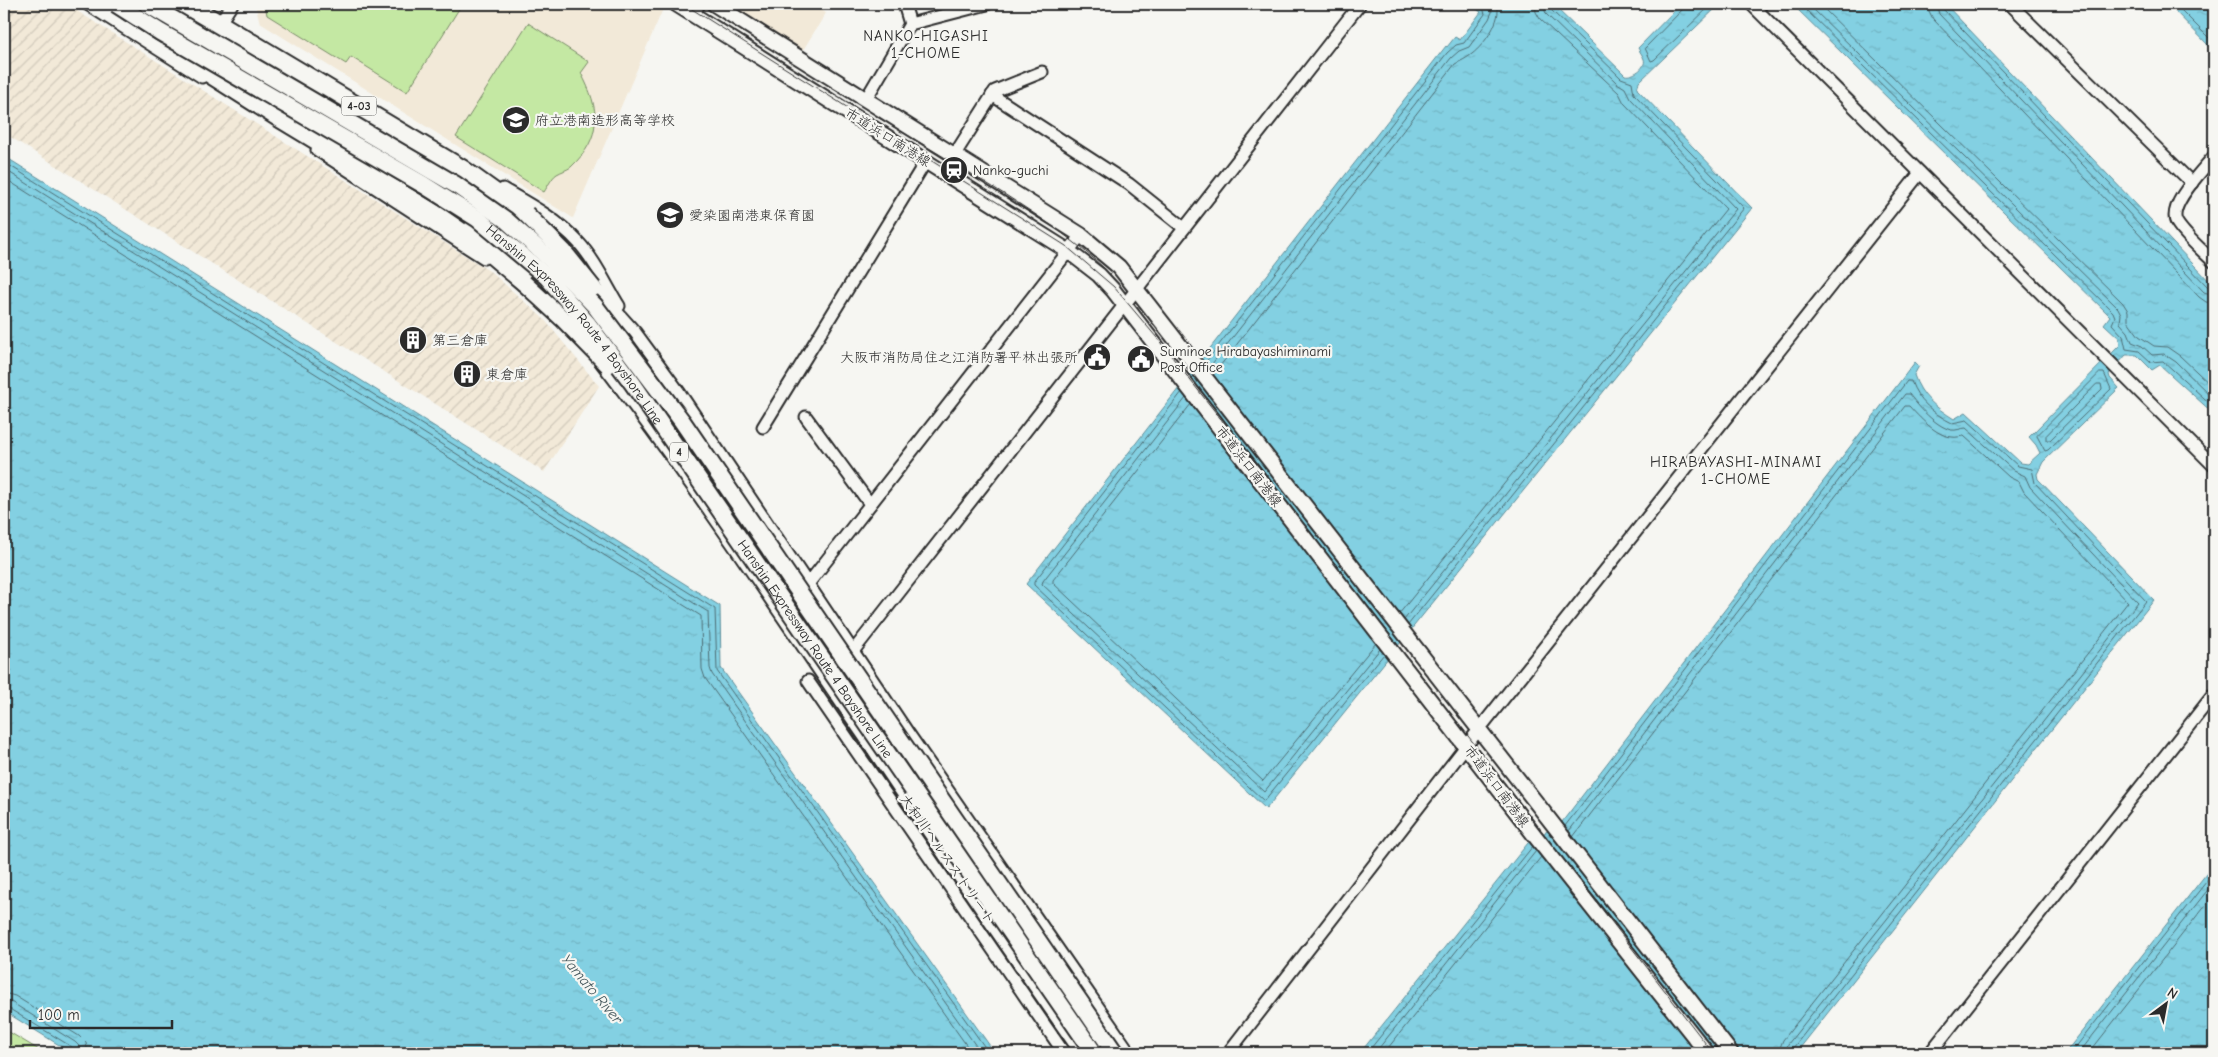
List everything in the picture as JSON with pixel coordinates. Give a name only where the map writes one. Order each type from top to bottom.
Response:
[{"type":"highway","name":"Hanshin Expressway Route 4 Bayshore Line","points":[[116,4],[169,37],[451,201],[502,238],[546,276],[588,324],[633,384],[1094,1053]]},
{"type":"highway","name":"Hanshin Expressway Route 4 Bayshore Line","points":[[147,4],[456,185],[506,220],[551,260],[595,306],[682,421],[1115,1053]]},
{"type":"highway","name":"4-03","points":[[188,4],[462,168],[526,214],[558,245],[590,285],[628,338],[682,421]]},
{"type":"highway","points":[[169,44],[212,76],[278,118],[404,193],[459,230],[497,259],[591,347],[634,394],[678,450]]},
{"type":"main road","name":"市道浜口南港線","points":[[676,4],[697,9],[926,162],[1068,251],[1099,275],[1125,304],[1535,836],[1707,1053]]},
{"type":"main road","name":"市道浜口南港線","points":[[714,4],[1081,234],[1107,255],[1137,288],[1731,1053]]},
{"type":"street","points":[[87,4],[470,248],[497,268],[526,292],[575,340],[657,446],[702,500]]},
{"type":"street","points":[[105,4],[444,209],[471,228],[520,268],[543,291],[579,333],[642,416],[702,500],[813,660],[987,919],[1081,1053]]},
{"type":"street","points":[[171,4],[322,98],[448,170],[502,205],[562,254],[635,332]]},
{"type":"street","points":[[201,4],[547,216],[578,242],[591,259],[635,332],[679,392],[908,733],[1130,1053]]},
{"type":"street","points":[[223,18],[232,4]]},
{"type":"street","points":[[904,4],[910,24]]},
{"type":"street","points":[[866,98],[910,24],[987,4]]},
{"type":"street","points":[[813,660],[854,650],[1360,4]]},
{"type":"street","points":[[1751,4],[2214,466]]},
{"type":"street","points":[[2010,4],[2192,183]]},
{"type":"street","points":[[955,154],[995,91],[1042,72]]},
{"type":"street","points":[[992,96],[1129,184],[1184,228]]},
{"type":"street","points":[[2214,156],[2192,183],[2176,207],[2175,218],[2177,224],[2214,262]]},
{"type":"street","points":[[763,426],[926,162]]},
{"type":"street","points":[[1228,1053],[1480,728],[1920,172]]},
{"type":"street","points":[[808,584],[1081,234]]},
{"type":"street","points":[[806,417],[870,504]]},
{"type":"street","name":"大和川ヘルスストリート","points":[[808,681],[1064,1053]]},
{"type":"street","points":[[1930,1053],[2214,694]]},
{"type":"shaded area","points":[[4,4],[66,4],[491,272],[544,319],[599,386],[544,472],[4,133]]},
{"type":"shaded area","name":"府立港南造形高等学校","points":[[255,4],[656,4],[663,9],[573,218],[260,23]]},
{"type":"shaded area","points":[[730,4],[812,4],[826,13],[803,50]]},
{"type":"green space","points":[[265,4],[462,4],[407,92],[351,57],[346,64],[267,15]]},
{"type":"green space","points":[[528,23],[589,62],[581,73],[595,111],[593,134],[589,145],[571,167],[553,177],[544,192],[456,137]]},
{"type":"green space","points":[[4,1029],[44,1053],[4,1053]]},
{"type":"water","points":[[1479,4],[1552,4],[1625,75],[1631,75],[1643,66],[1644,59],[1638,48],[1681,4],[1720,4],[1639,82],[1637,89],[1752,208],[1266,809],[1026,584],[1446,46],[1455,37],[1460,40],[1481,12],[1475,8]]},
{"type":"water","points":[[1792,4],[1945,4],[2214,286],[2214,414],[2160,365],[2152,370],[2137,355],[2126,355],[2109,374],[2110,378],[2119,388],[2043,462],[2037,474],[2038,479],[2154,600],[1796,1053],[1360,1053],[1528,843],[1562,822],[1915,362],[1919,366],[1914,375],[1917,382],[1925,395],[1935,405],[1954,419],[1966,412],[2021,463],[2028,464],[2040,453],[2029,437],[2120,345],[2119,338],[2104,324],[2110,316]]},
{"type":"water","points":[[2168,4],[2214,4],[2214,51]]},
{"type":"water","name":"Yamato River","points":[[4,156],[720,606],[721,668],[995,1053],[72,1053],[4,1011]]},
{"type":"water","points":[[2214,864],[2214,1053],[2065,1053]]},
{"type":"tram line","points":[[684,4],[1066,246],[1114,287],[1157,338],[1336,565],[1713,1053]]},
{"type":"tram line","points":[[877,117],[1031,211],[1094,258],[1105,269]]},
{"type":"place","name":"府立港南造形高等学校","points":[[516,120]]},
{"type":"place","name":"Nanko-guchi","points":[[954,170]]},
{"type":"place","name":"愛染園南港東保育園","points":[[670,215]]},
{"type":"place","name":"第三倉庫","points":[[413,340]]},
{"type":"place","name":"大阪市消防局住之江消防署平林出張所","points":[[1097,357]]},
{"type":"place","name":"Suminoe Hirabayashiminami Post Office","points":[[1141,359]]},
{"type":"place","name":"東倉庫","points":[[467,374]]},
{"type":"district","name":"NANKO-HIGASHI 1-CHOME","points":[[926,44]]},
{"type":"district","name":"HIRABAYASHI-MINAMI 1-CHOME","points":[[1736,470]]}]
